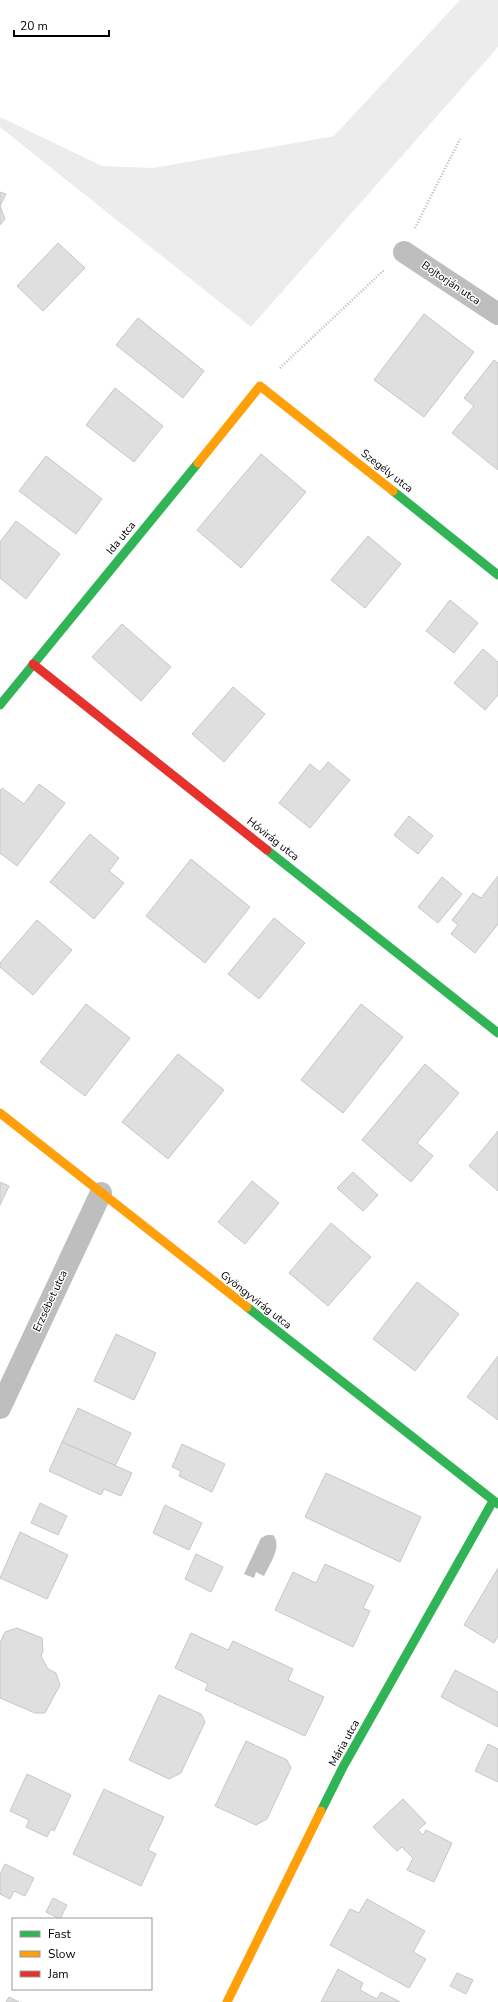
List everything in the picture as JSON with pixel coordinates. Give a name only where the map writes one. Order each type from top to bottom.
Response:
[{"type":"street","name":"Bojtorján utca","points":[[404,252],[498,314]]},
{"type":"street","name":"Szegély utca","points":[[260,386],[498,575]]},
{"type":"street","name":"Ida utca","points":[[0,705],[260,386]]},
{"type":"street","name":"Hóvirág utca","points":[[33,664],[498,1033]]},
{"type":"street","name":"Gyöngyvirág utca","points":[[0,1113],[495,1503]]},
{"type":"street","name":"Erzsébet utca","points":[[0,1408],[101,1193]]},
{"type":"street","name":"Mária utca","points":[[227,2002],[343,1767],[495,1503]]},
{"type":"path","points":[[260,386],[404,252],[460,139]]},
{"type":"shaded area","points":[[460,0],[498,0],[498,47],[251,327],[0,127],[0,117],[102,166],[153,168],[334,136]]},
{"type":"shaded area","points":[[267,1535],[273,1535],[277,1544],[274,1556],[264,1576],[256,1572],[254,1578],[244,1574],[261,1538]]},
{"type":"building","points":[[0,192],[6,194],[0,206]]},
{"type":"building","points":[[0,206],[5,219],[0,225]]},
{"type":"building","points":[[58,243],[85,268],[43,311],[17,286]]},
{"type":"building","points":[[424,314],[474,352],[424,417],[374,380]]},
{"type":"building","points":[[138,318],[204,371],[183,398],[116,345]]},
{"type":"building","points":[[494,360],[498,363],[498,470],[452,433],[474,406],[464,398]]},
{"type":"building","points":[[115,388],[163,426],[134,462],[86,425]]},
{"type":"building","points":[[261,454],[306,492],[241,568],[197,530]]},
{"type":"building","points":[[46,456],[102,499],[76,534],[19,491]]},
{"type":"building","points":[[16,521],[60,554],[26,599],[0,578],[0,542]]},
{"type":"building","points":[[368,536],[401,564],[365,608],[331,580]]},
{"type":"building","points":[[450,600],[478,623],[454,653],[426,631]]},
{"type":"building","points":[[122,624],[171,667],[141,701],[92,657]]},
{"type":"building","points":[[483,649],[498,662],[498,695],[485,710],[454,683]]},
{"type":"building","points":[[233,687],[265,714],[224,762],[192,734]]},
{"type":"building","points":[[328,762],[350,780],[310,828],[279,803],[310,764],[320,772]]},
{"type":"building","points":[[39,784],[65,803],[17,866],[0,853],[0,791],[2,788],[24,804]]},
{"type":"building","points":[[409,816],[433,836],[418,854],[394,835]]},
{"type":"building","points":[[90,834],[119,858],[109,871],[124,883],[94,919],[50,882]]},
{"type":"building","points":[[191,859],[250,907],[205,963],[146,916]]},
{"type":"building","points":[[498,876],[498,924],[475,953],[451,934],[458,925],[452,920],[473,893],[481,898]]},
{"type":"building","points":[[442,877],[462,894],[438,923],[418,907]]},
{"type":"building","points":[[274,918],[305,943],[259,999],[228,974]]},
{"type":"building","points":[[37,920],[72,950],[33,995],[0,967],[0,963]]},
{"type":"building","points":[[86,1004],[130,1038],[85,1096],[40,1062]]},
{"type":"building","points":[[361,1004],[403,1037],[343,1113],[301,1080]]},
{"type":"building","points":[[178,1054],[224,1090],[168,1159],[122,1122]]},
{"type":"building","points":[[425,1064],[459,1093],[417,1143],[433,1156],[411,1182],[362,1140]]},
{"type":"building","points":[[498,1131],[498,1191],[469,1166]]},
{"type":"building","points":[[353,1172],[378,1195],[363,1211],[337,1188]]},
{"type":"building","points":[[252,1181],[279,1203],[245,1244],[218,1222]]},
{"type":"building","points":[[0,1182],[9,1186],[0,1205]]},
{"type":"building","points":[[331,1223],[371,1257],[328,1306],[289,1273]]},
{"type":"building","points":[[417,1282],[459,1314],[415,1371],[373,1339]]},
{"type":"building","points":[[116,1334],[156,1353],[134,1400],[94,1381]]},
{"type":"building","points":[[498,1356],[498,1420],[467,1397]]},
{"type":"building","points":[[78,1408],[131,1433],[115,1466],[62,1442]]},
{"type":"building","points":[[62,1442],[132,1473],[121,1496],[104,1489],[101,1495],[49,1471]]},
{"type":"building","points":[[182,1444],[225,1464],[212,1492],[179,1476],[181,1471],[172,1467]]},
{"type":"building","points":[[326,1473],[421,1517],[400,1562],[305,1517]]},
{"type":"building","points":[[40,1503],[67,1516],[58,1535],[31,1523]]},
{"type":"building","points":[[165,1505],[202,1523],[189,1550],[153,1533]]},
{"type":"building","points":[[20,1532],[68,1555],[47,1599],[0,1578]]},
{"type":"building","points":[[196,1554],[223,1567],[211,1592],[185,1579]]},
{"type":"building","points":[[325,1564],[374,1586],[363,1608],[370,1611],[353,1647],[275,1610],[293,1572],[316,1583]]},
{"type":"building","points":[[498,1568],[498,1636],[494,1643],[464,1625]]},
{"type":"building","points":[[17,1628],[42,1638],[43,1651],[41,1656],[48,1669],[56,1673],[60,1685],[45,1713],[35,1713],[0,1698],[0,1643],[5,1632]]},
{"type":"building","points":[[191,1633],[228,1650],[233,1641],[293,1669],[288,1680],[324,1697],[305,1736],[205,1690],[208,1684],[175,1668]]},
{"type":"building","points":[[455,1670],[498,1692],[498,1727],[441,1697]]},
{"type":"building","points":[[159,1695],[201,1714],[205,1722],[181,1773],[169,1779],[129,1760]]},
{"type":"building","points":[[246,1741],[287,1760],[291,1768],[267,1819],[256,1825],[215,1806]]},
{"type":"building","points":[[488,1744],[498,1749],[498,1782],[475,1771]]},
{"type":"building","points":[[27,1774],[71,1795],[54,1831],[51,1829],[47,1837],[26,1827],[29,1820],[10,1811]]},
{"type":"building","points":[[104,1789],[164,1817],[148,1850],[156,1854],[141,1886],[73,1854]]},
{"type":"building","points":[[403,1799],[426,1823],[418,1830],[423,1835],[426,1830],[452,1843],[434,1882],[407,1870],[413,1858],[402,1847],[397,1851],[373,1827]]},
{"type":"building","points":[[5,1864],[34,1878],[25,1896],[14,1891],[10,1899],[0,1894],[0,1874]]},
{"type":"building","points":[[53,1898],[67,1905],[60,1918],[46,1912]]},
{"type":"building","points":[[367,1899],[425,1931],[413,1952],[426,1959],[409,1988],[330,1945],[350,1909],[359,1913]]},
{"type":"building","points":[[338,1969],[363,1983],[360,1990],[377,1999],[381,1992],[400,2002],[321,2002]]},
{"type":"building","points":[[457,1973],[473,1980],[466,1994],[450,1986]]},
{"type":"building","points":[[9,1997],[19,2002],[6,2002]]},
{"type":"traffic: fast","points":[[0,705],[198,463]]},
{"type":"traffic: fast","points":[[393,491],[498,575]]},
{"type":"traffic: fast","points":[[267,850],[498,1033]]},
{"type":"traffic: fast","points":[[247,1307],[498,1504]]},
{"type":"traffic: fast","points":[[321,1811],[343,1767],[493,1501]]},
{"type":"traffic: slow","points":[[198,463],[260,386],[393,491]]},
{"type":"traffic: slow","points":[[0,1113],[247,1307]]},
{"type":"traffic: slow","points":[[227,2002],[321,1811]]},
{"type":"traffic: jam","points":[[33,664],[267,850]]}]
